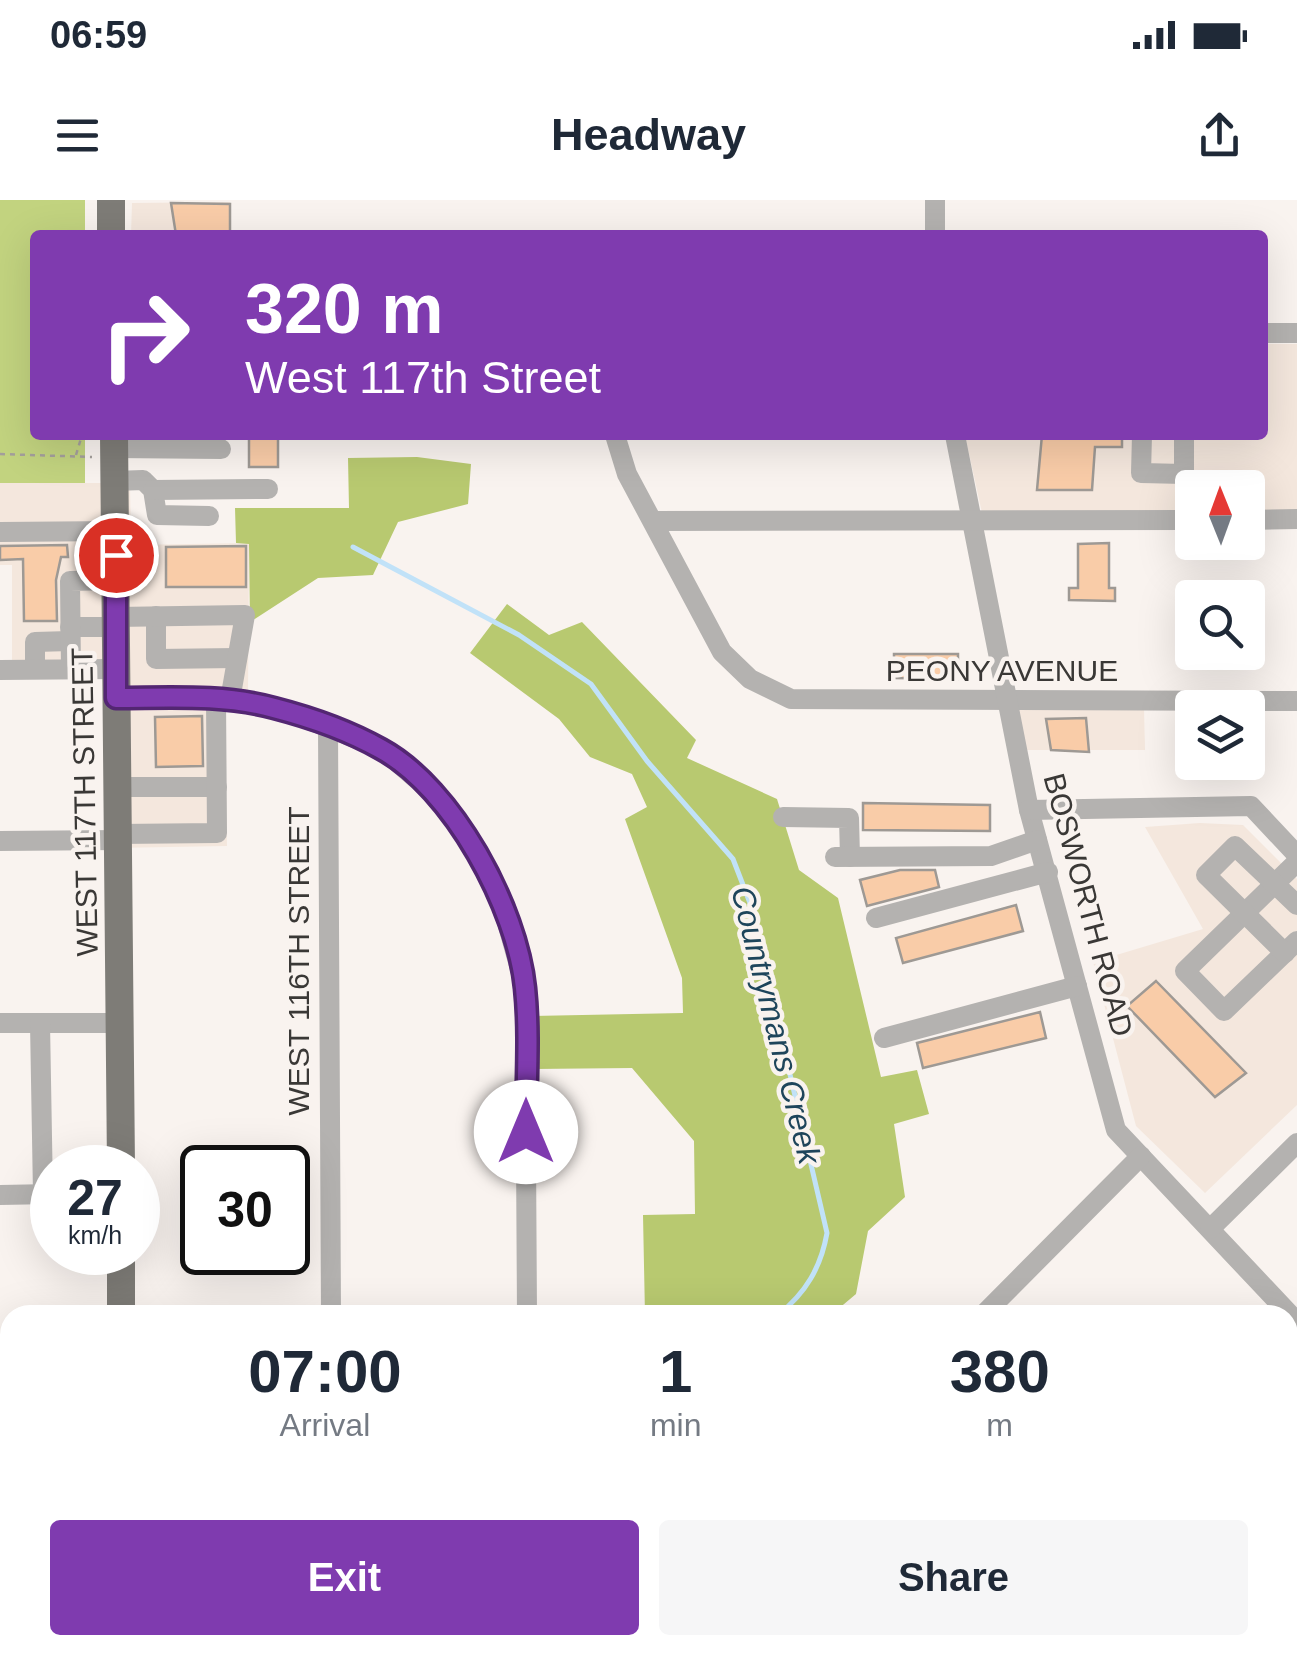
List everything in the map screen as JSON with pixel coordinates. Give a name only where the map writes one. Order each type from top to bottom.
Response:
[{"type":"main road","points":[[111,200],[111,230]]},
{"type":"main road","name":"WEST 117TH STREET","points":[[107,447],[115,481],[116,530],[121,1145]]},
{"type":"main road","points":[[121,1275],[121,1305]]},
{"type":"street","points":[[935,200],[935,230]]},
{"type":"street","points":[[1268,332],[1297,333]]},
{"type":"street","points":[[617,440],[627,474],[655,521],[1175,520]]},
{"type":"street","name":"BOSWORTH ROAD","points":[[957,440],[1029,810],[1116,1130],[1281,1305]]},
{"type":"street","points":[[1142,440],[1141,474],[1184,474],[1184,440]]},
{"type":"street","points":[[107,447],[221,448]]},
{"type":"street","points":[[115,481],[143,480],[153,490],[158,515],[209,516]]},
{"type":"street","points":[[153,490],[268,489]]},
{"type":"street","points":[[1265,520],[1297,520]]},
{"type":"street","name":"PEONY AVENUE","points":[[655,521],[722,652],[750,679],[791,699],[1297,701]]},
{"type":"street","points":[[0,532],[116,530]]},
{"type":"street","points":[[71,669],[70,581],[116,580]]},
{"type":"street","points":[[0,841],[217,832],[223,699],[237,658],[245,615],[156,616],[35,642],[35,669]]},
{"type":"street","points":[[156,616],[156,659],[237,658]]},
{"type":"street","points":[[0,670],[116,669]]},
{"type":"street","points":[[116,698],[223,699],[273,707],[328,727],[383,750],[428,790],[466,833],[498,890],[525,987],[527,1305]]},
{"type":"street","name":"WEST 116TH STREET","points":[[328,727],[331,1305]]},
{"type":"street","points":[[118,787],[217,787]]},
{"type":"street","points":[[1029,810],[1251,806],[1297,859],[1275,884],[1244,913],[1184,971],[1224,1012],[1291,947],[1244,913],[1206,875],[1235,846],[1275,884],[1297,906]]},
{"type":"street","points":[[783,817],[849,818],[842,857],[992,856],[1037,840]]},
{"type":"street","points":[[876,918],[1048,872]]},
{"type":"street","points":[[884,1038],[1077,986]]},
{"type":"street","points":[[0,1023],[119,1023]]},
{"type":"street","points":[[40,1023],[46,1145]]},
{"type":"street","points":[[1210,1229],[1297,1144]]},
{"type":"street","points":[[993,1305],[1140,1156]]},
{"type":"street","points":[[0,1194],[30,1194]]},
{"type":"path","points":[[76,456],[81,440]]},
{"type":"path","points":[[0,454],[76,456],[107,447]]},
{"type":"shaded area","points":[[230,202],[230,230],[131,230],[132,203]]},
{"type":"shaded area","points":[[1268,344],[1297,344],[1297,514],[1265,514],[1265,470],[1175,470],[1175,513],[982,513],[966,440],[1268,440]]},
{"type":"shaded area","points":[[0,483],[130,483],[131,545],[249,543],[248,694],[224,694],[227,846],[112,848],[108,666],[12,667],[12,565],[0,565]]},
{"type":"shaded area","points":[[1014,706],[1144,708],[1145,750],[1023,750]]},
{"type":"shaded area","points":[[1243,825],[1297,879],[1297,1105],[1205,1193],[1136,1126],[1093,962],[1203,929],[1145,827]]},
{"type":"green space","points":[[0,200],[85,200],[85,230],[30,230],[30,440],[85,440],[85,483],[0,483]]},
{"type":"green space","points":[[417,457],[471,464],[468,504],[398,522],[373,575],[318,578],[250,622],[249,544],[236,543],[235,508],[349,508],[348,458]]},
{"type":"green space","points":[[507,604],[549,635],[582,622],[696,740],[687,758],[777,799],[799,870],[838,898],[881,1077],[917,1070],[929,1114],[894,1124],[905,1197],[868,1231],[856,1294],[843,1305],[645,1305],[643,1215],[695,1214],[694,1141],[632,1068],[533,1069],[532,1016],[683,1013],[682,978],[625,819],[647,807],[632,774],[590,757],[559,719],[470,653]]},
{"type":"building","points":[[171,203],[230,204],[230,230],[175,230]]},
{"type":"building","points":[[249,440],[278,440],[278,467],[249,467]]},
{"type":"building","points":[[1042,440],[1122,440],[1122,447],[1095,447],[1092,490],[1037,490]]},
{"type":"building","points":[[1109,543],[1109,588],[1115,588],[1115,601],[1069,600],[1069,588],[1078,588],[1078,544]]},
{"type":"building","points":[[67,545],[68,557],[61,557],[56,580],[57,621],[24,621],[23,559],[0,560],[0,546]]},
{"type":"building","points":[[246,546],[246,587],[166,587],[166,547]]},
{"type":"building","points":[[894,654],[958,654],[958,679],[894,678]]},
{"type":"building","points":[[202,716],[203,766],[156,767],[155,717]]},
{"type":"building","points":[[1086,718],[1089,752],[1051,750],[1046,719]]},
{"type":"building","points":[[863,803],[990,805],[990,831],[863,830]]},
{"type":"building","points":[[900,870],[935,870],[939,887],[867,906],[860,880]]},
{"type":"building","points":[[1016,905],[1023,931],[903,963],[896,938]]},
{"type":"building","points":[[1156,981],[1246,1073],[1215,1097],[1127,1006]]},
{"type":"building","points":[[1040,1012],[1046,1038],[923,1068],[917,1043]]},
{"type":"waterway","name":"Countrymans Creek","points":[[353,547],[519,635],[591,684],[647,761],[733,859],[750,903],[827,1233],[811,1278],[789,1305]]},
{"type":"route","points":[[116,555],[116,698],[216,698],[273,707],[328,727],[383,750],[428,790],[466,833],[498,890],[525,987],[526,1132]]}]
